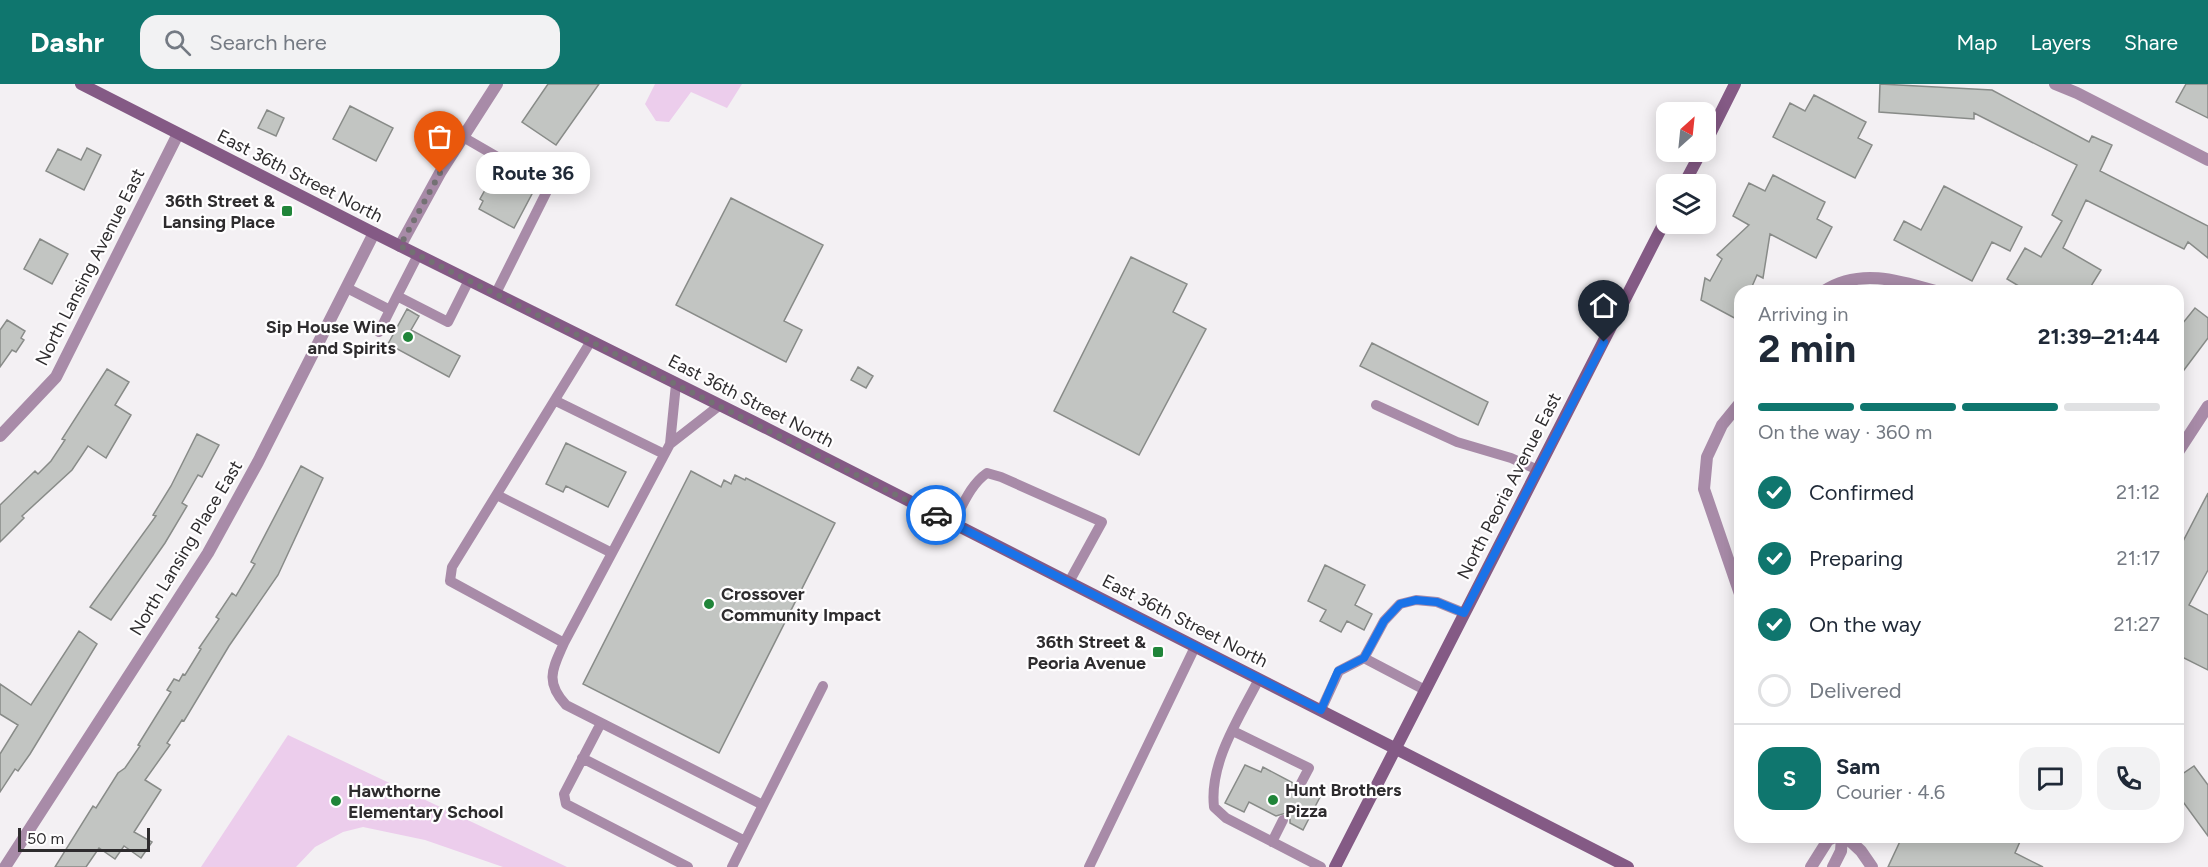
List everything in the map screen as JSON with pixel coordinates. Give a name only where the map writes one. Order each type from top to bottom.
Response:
[{"type":"main road","name":"East 36th Street North","points":[[81,84],[720,405],[1628,867]]},
{"type":"main road","points":[[1716,122],[1735,84]]},
{"type":"main road","name":"North Peoria Avenue East","points":[[1335,867],[1658,234]]},
{"type":"street","points":[[400,246],[463,137],[497,84]]},
{"type":"street","points":[[2055,84],[2208,160]]},
{"type":"street","name":"North Lansing Avenue East","points":[[0,436],[56,376],[178,134]]},
{"type":"street","name":"North Lansing Place East","points":[[5,867],[208,553],[258,462],[374,233]]},
{"type":"street","points":[[1834,285],[1863,277],[1896,279],[1916,285]]},
{"type":"street","points":[[1734,411],[1722,426],[1707,457],[1704,489],[1734,576]]},
{"type":"street","points":[[2184,443],[2207,411]]},
{"type":"street","points":[[1811,867],[1826,843]]},
{"type":"street","points":[[1833,867],[1843,843]]},
{"type":"street","points":[[1851,843],[1861,851],[1872,867]]},
{"type":"lane","points":[[463,137],[549,186],[496,293]]},
{"type":"lane","points":[[379,332],[418,255]]},
{"type":"lane","points":[[397,296],[448,322],[469,280]]},
{"type":"lane","points":[[346,288],[390,310]]},
{"type":"lane","points":[[564,643],[450,580],[452,567],[591,341]]},
{"type":"lane","points":[[670,444],[676,384]]},
{"type":"lane","points":[[556,401],[664,454]]},
{"type":"lane","points":[[720,405],[670,444],[564,643],[552,674],[556,694],[566,705],[764,805]]},
{"type":"lane","points":[[1376,405],[1457,442],[1511,458],[1538,470]]},
{"type":"lane","points":[[953,523],[969,492],[987,473],[1001,477],[1102,522],[1069,582]]},
{"type":"lane","points":[[497,495],[612,553]]},
{"type":"lane","points":[[1321,710],[1338,671],[1364,658],[1384,621],[1400,604],[1416,600],[1437,602],[1464,613]]},
{"type":"lane","points":[[1089,867],[1195,647]]},
{"type":"lane","points":[[1364,658],[1425,690]]},
{"type":"lane","points":[[1259,679],[1233,731],[1212,788],[1214,807],[1226,818],[1321,867]]},
{"type":"lane","points":[[732,867],[823,687]]},
{"type":"lane","points":[[601,723],[564,794],[566,804],[688,867]]},
{"type":"lane","points":[[1233,731],[1309,768],[1299,786]]},
{"type":"lane","points":[[582,758],[745,841]]},
{"type":"lane","points":[[1272,842],[1283,820]]},
{"type":"shaded area","points":[[655,84],[742,84],[727,108],[691,92],[669,122],[656,121],[645,104]]},
{"type":"shaded area","name":"Hawthorne Elementary School","points":[[288,735],[567,867],[503,867],[425,840],[363,827],[343,832],[315,847],[296,867],[201,867]]},
{"type":"building","points":[[548,84],[599,84],[556,145],[522,122]]},
{"type":"building","points":[[1880,84],[1992,90],[2089,142],[2092,136],[2112,145],[2100,171],[2208,226],[2208,258],[2188,242],[2184,249],[2086,200],[2063,248],[2101,270],[2092,285],[2017,285],[2007,279],[2025,248],[2041,257],[2062,221],[2052,215],[2077,165],[1974,113],[1974,119],[1879,112]]},
{"type":"building","points":[[2186,84],[2208,84],[2208,118],[2176,102]]},
{"type":"building","points":[[1814,95],[1866,122],[1858,138],[1872,145],[1855,178],[1773,137],[1790,103],[1805,111]]},
{"type":"building","points":[[350,106],[393,128],[376,161],[333,139]]},
{"type":"building","points":[[267,110],[284,118],[276,136],[258,128]]},
{"type":"building","points":[[87,148],[101,155],[84,190],[46,171],[58,149],[81,160]]},
{"type":"building","points":[[495,172],[533,192],[514,228],[479,209],[483,201],[480,199]]},
{"type":"building","points":[[1773,175],[1825,202],[1817,219],[1832,227],[1816,258],[1770,234],[1763,278],[1757,275],[1753,285],[1734,285],[1734,318],[1701,300],[1705,278],[1710,281],[1722,259],[1717,255],[1749,225],[1733,216],[1749,183],[1765,191]]},
{"type":"building","points":[[1944,186],[2022,227],[2010,251],[1992,242],[1972,281],[1894,240],[1904,221],[1921,230]]},
{"type":"building","points":[[731,198],[823,245],[784,321],[802,330],[786,362],[676,305]]},
{"type":"building","points":[[40,239],[68,254],[52,284],[24,269]]},
{"type":"building","points":[[1131,257],[1187,284],[1173,312],[1206,329],[1139,455],[1054,411]]},
{"type":"building","points":[[2195,308],[2208,318],[2208,338],[2184,370],[2184,322]]},
{"type":"building","name":"Sip House Wine and Spirits","points":[[407,309],[419,316],[411,330],[460,356],[449,377],[388,344]]},
{"type":"building","points":[[7,320],[25,331],[21,338],[24,340],[16,352],[12,350],[0,367],[0,330]]},
{"type":"building","points":[[1372,343],[1488,402],[1478,425],[1360,366]]},
{"type":"building","points":[[858,367],[873,376],[866,388],[851,380]]},
{"type":"building","points":[[107,369],[129,382],[115,405],[131,415],[106,458],[88,446],[72,470],[22,516],[24,518],[0,542],[0,505],[35,471],[38,474],[51,461],[65,440],[62,439]]},
{"type":"building","points":[[197,434],[219,445],[202,477],[198,475],[182,503],[187,506],[165,543],[111,620],[90,607],[156,516],[153,515],[171,486]]},
{"type":"building","points":[[566,443],[626,472],[608,507],[566,486],[563,492],[546,484]]},
{"type":"building","points":[[301,466],[323,478],[278,575],[229,646],[184,721],[182,720],[167,743],[170,745],[145,780],[161,790],[134,832],[152,842],[141,858],[124,846],[115,859],[99,848],[86,867],[55,867],[93,806],[96,808],[118,773],[125,768],[140,746],[138,745],[171,692],[167,690],[174,679],[179,681],[183,674],[185,675],[201,649],[199,648],[219,619],[216,617],[232,593],[236,596],[255,564],[251,562]]},
{"type":"building","name":"Crossover Community Impact","points":[[691,471],[721,487],[724,480],[731,484],[735,475],[745,480],[746,478],[835,523],[719,753],[583,684]]},
{"type":"building","points":[[2208,493],[2208,570],[2189,605],[2208,615],[2208,670],[2184,658],[2184,539]]},
{"type":"building","points":[[1325,565],[1365,585],[1355,605],[1372,614],[1364,630],[1347,621],[1341,632],[1320,621],[1326,610],[1308,601]]},
{"type":"building","points":[[79,631],[97,644],[30,754],[18,771],[15,769],[0,792],[0,754],[18,725],[0,714],[0,684],[31,705]]},
{"type":"building","name":"Hunt Brothers Pizza","points":[[1245,765],[1261,772],[1263,767],[1293,783],[1292,788],[1296,794],[1302,794],[1306,790],[1320,797],[1303,830],[1290,823],[1290,816],[1286,813],[1276,816],[1249,802],[1244,812],[1225,803]]},
{"type":"building","points":[[2194,766],[2208,785],[2208,836],[2184,803],[2184,773]]},
{"type":"building","points":[[1899,843],[2019,843],[2015,853],[2043,867],[1888,867]]},
{"type":"way so far","points":[[440,173],[400,246],[936,515]]},
{"type":"place","name":"Route 36","points":[[440,173]]},
{"type":"place","name":"36th Street & Lansing Place","points":[[287,211]]},
{"type":"place","name":"Sip House Wine and Spirits","points":[[408,337]]},
{"type":"place","name":"Crossover Community Impact","points":[[709,604]]},
{"type":"place","name":"36th Street & Peoria Avenue","points":[[1158,652]]},
{"type":"place","name":"Hunt Brothers Pizza","points":[[1273,800]]},
{"type":"place","name":"Hawthorne Elementary School","points":[[336,801]]},
{"type":"route","points":[[936,515],[1321,710],[1338,671],[1364,658],[1384,621],[1400,604],[1416,600],[1437,602],[1464,613],[1604,342]]}]
